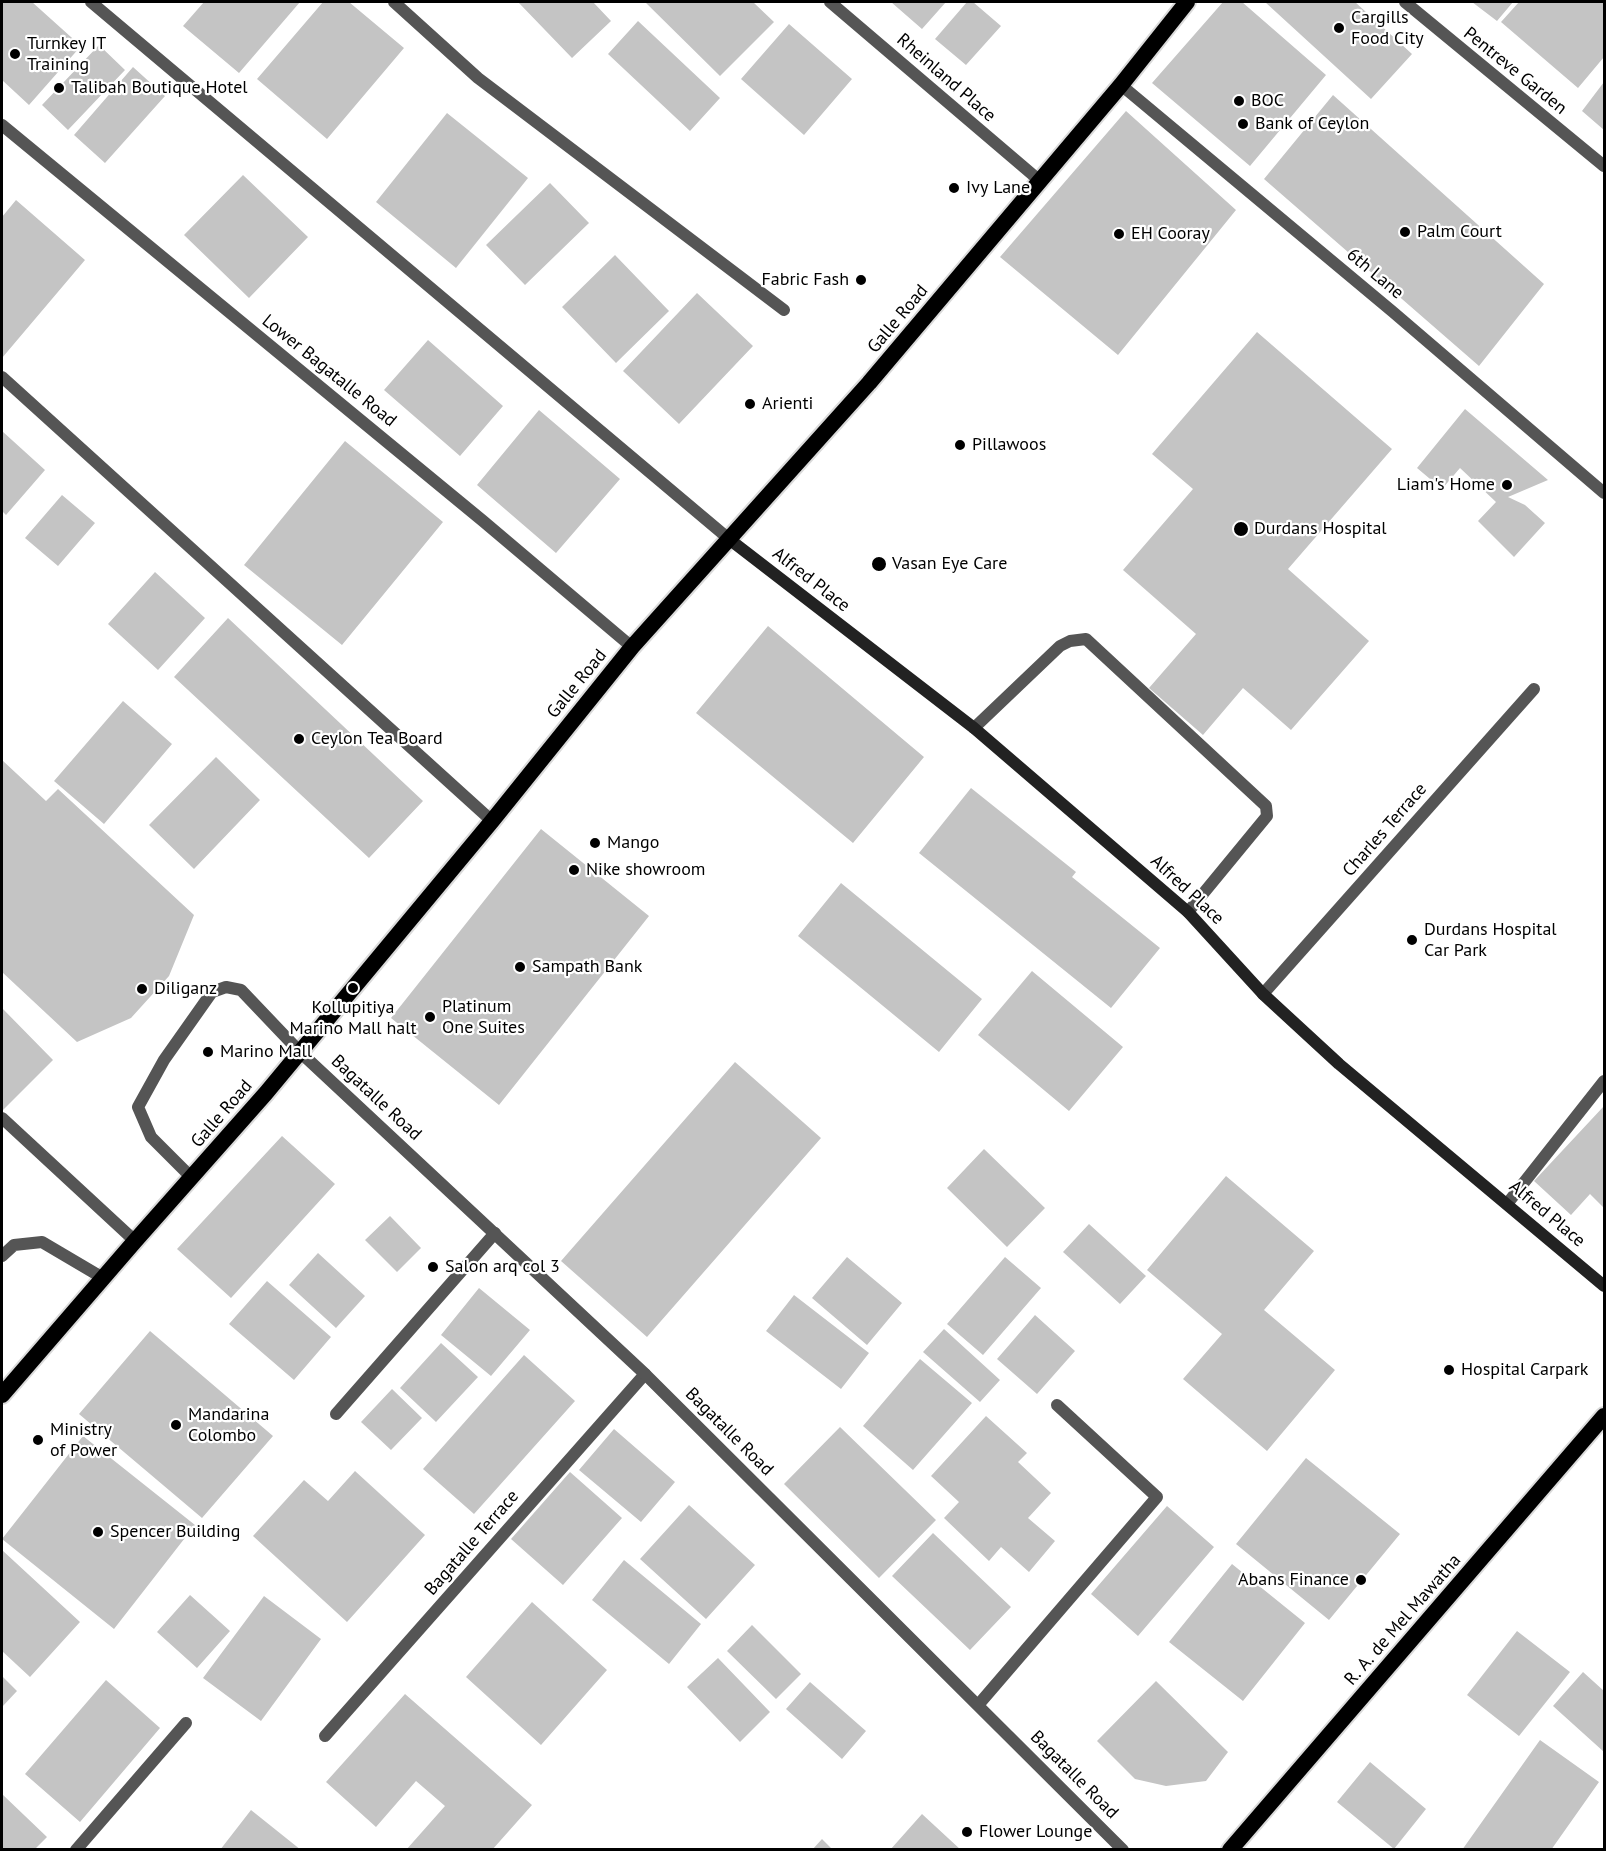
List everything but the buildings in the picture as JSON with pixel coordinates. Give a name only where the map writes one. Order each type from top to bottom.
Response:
[{"type":"highway","name":"Galle Road","points":[[3,1389],[192,1178],[300,1052],[492,821],[632,647],[869,383],[1121,85],[1187,2]]},
{"type":"highway","name":"R. A. de Mel Mawatha","points":[[1230,1850],[1605,1416]]},
{"type":"main road","name":"Alfred Place","points":[[729,538],[974,728],[1188,912],[1263,994],[1339,1064],[1605,1286]]},
{"type":"street","points":[[90,2],[729,538]]},
{"type":"street","points":[[394,2],[478,78],[784,310]]},
{"type":"street","name":"Rheinland Place","points":[[830,2],[1040,181]]},
{"type":"street","name":"Pentreve Garden","points":[[1405,2],[1605,166]]},
{"type":"street","name":"6th Lane","points":[[1121,85],[1605,493]]},
{"type":"street","name":"Lower Bagatalle Road","points":[[2,125],[483,521],[632,647]]},
{"type":"street","points":[[2,377],[492,821]]},
{"type":"street","points":[[974,728],[1060,646],[1070,641],[1086,639],[1266,806],[1267,816],[1188,912]]},
{"type":"street","name":"Charles Terrace","points":[[1263,994],[1534,688]]},
{"type":"street","name":"Bagatalle Road","points":[[192,1178],[151,1137],[138,1107],[164,1060],[212,992],[226,987],[241,990],[300,1052],[645,1374],[979,1704],[1123,1850]]},
{"type":"street","points":[[1507,1204],[1605,1081]]},
{"type":"street","points":[[2,1118],[135,1241]]},
{"type":"street","points":[[336,1414],[495,1233]]},
{"type":"street","points":[[2,1256],[14,1245],[42,1242],[103,1278]]},
{"type":"street","name":"Bagatalle Terrace","points":[[325,1736],[645,1374]]},
{"type":"street","points":[[979,1704],[1157,1497],[1057,1405]]},
{"type":"street","points":[[76,1850],[186,1723]]},
{"type":"place","name":"Cargills Food City","points":[[1339,28]]},
{"type":"place","name":"Turnkey IT Training","points":[[15,54]]},
{"type":"place","name":"Talibah Boutique Hotel","points":[[59,88]]},
{"type":"place","name":"BOC","points":[[1239,101]]},
{"type":"place","name":"Bank of Ceylon","points":[[1243,124]]},
{"type":"place","name":"Ivy Lane","points":[[954,188]]},
{"type":"place","name":"Palm Court","points":[[1405,232]]},
{"type":"place","name":"EH Cooray","points":[[1119,234]]},
{"type":"place","name":"Fabric Fash","points":[[861,280]]},
{"type":"place","name":"Arienti","points":[[750,404]]},
{"type":"place","name":"Pillawoos","points":[[960,445]]},
{"type":"place","name":"Liam's Home","points":[[1507,485]]},
{"type":"place","name":"Durdans Hospital","points":[[1241,529]]},
{"type":"place","name":"Vasan Eye Care","points":[[879,564]]},
{"type":"place","name":"Ceylon Tea Board","points":[[299,739]]},
{"type":"place","name":"Mango","points":[[595,843]]},
{"type":"place","name":"Nike showroom","points":[[574,870]]},
{"type":"place","name":"Durdans Hospital Car Park","points":[[1412,940]]},
{"type":"place","name":"Sampath Bank","points":[[520,967]]},
{"type":"place","name":"Kollupitiya Marino Mall halt","points":[[353,988]]},
{"type":"place","name":"Diliganz","points":[[142,989]]},
{"type":"place","name":"Platinum One Suites","points":[[430,1017]]},
{"type":"place","name":"Marino Mall","points":[[208,1052]]},
{"type":"place","name":"Salon arq col 3","points":[[433,1267]]},
{"type":"place","name":"Hospital Carpark","points":[[1449,1370]]},
{"type":"place","name":"Mandarina Colombo","points":[[176,1425]]},
{"type":"place","name":"Ministry of Power","points":[[38,1440]]},
{"type":"place","name":"Spencer Building","points":[[98,1532]]},
{"type":"place","name":"Abans Finance","points":[[1361,1580]]},
{"type":"place","name":"Flower Lounge","points":[[967,1832]]}]
